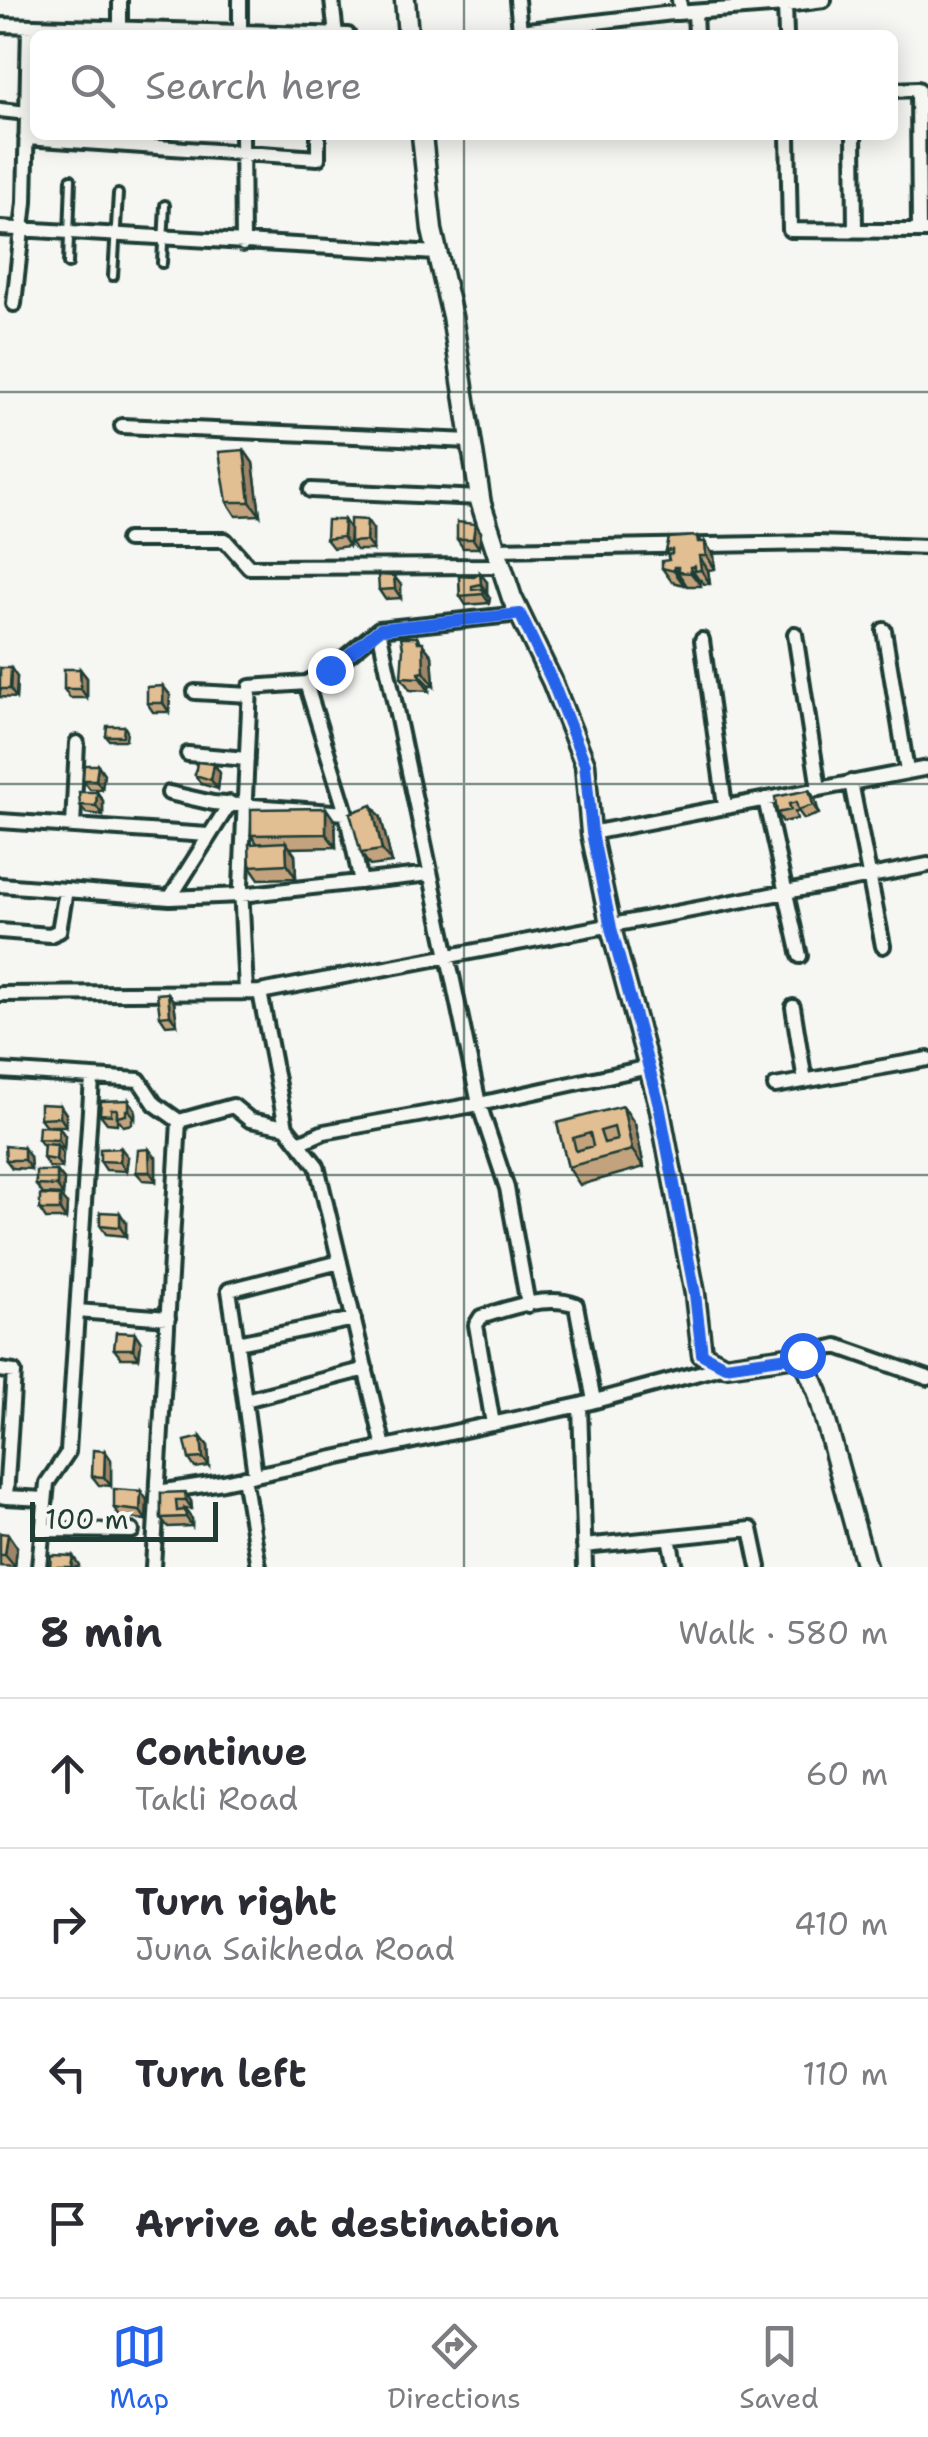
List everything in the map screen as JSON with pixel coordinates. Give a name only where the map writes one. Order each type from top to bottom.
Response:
[{"type":"main road","points":[[405,0],[408,30]]},
{"type":"main road","points":[[423,140],[437,253],[452,316],[480,498],[520,614],[585,764],[592,833],[611,928],[649,1067],[695,1294],[702,1354],[725,1366],[802,1355],[818,1392],[866,1567]]},
{"type":"street","points":[[120,0],[120,30]]},
{"type":"street","points":[[240,0],[240,30]]},
{"type":"street","points":[[332,0],[335,30]]},
{"type":"street","points":[[518,0],[520,30]]},
{"type":"street","points":[[526,30],[678,6],[696,12],[824,0]]},
{"type":"street","points":[[785,6],[786,30]]},
{"type":"street","points":[[696,12],[696,30]]},
{"type":"street","points":[[0,25],[90,30]]},
{"type":"street","points":[[14,304],[22,229],[29,26]]},
{"type":"street","points":[[788,140],[790,230],[923,231],[918,88],[898,90]]},
{"type":"street","points":[[0,110],[27,113]]},
{"type":"street","points":[[26,138],[30,138]]},
{"type":"street","points":[[123,140],[318,158],[318,140]]},
{"type":"street","points":[[242,140],[243,244]]},
{"type":"street","points":[[854,140],[854,230]]},
{"type":"street","points":[[0,228],[437,253]]},
{"type":"street","points":[[122,426],[471,440]]},
{"type":"street","points":[[310,490],[480,498]]},
{"type":"street","points":[[127,540],[225,540],[249,567],[818,543],[928,547]]},
{"type":"street","points":[[384,1448],[317,1166],[286,1127],[253,992],[241,895],[250,687],[306,684],[330,670],[380,629],[520,614]]},
{"type":"street","points":[[380,629],[479,1104],[507,1188],[528,1305]]},
{"type":"street","points":[[884,630],[907,772]]},
{"type":"street","points":[[794,634],[819,789]]},
{"type":"street","points":[[702,640],[725,806]]},
{"type":"street","points":[[306,684],[346,813],[361,882]]},
{"type":"street","points":[[196,692],[250,694]]},
{"type":"street","points":[[74,826],[77,743]]},
{"type":"street","points":[[188,754],[247,759]]},
{"type":"street","points":[[592,833],[928,768]]},
{"type":"street","points":[[850,782],[883,946]]},
{"type":"street","points":[[169,793],[214,802],[346,813]]},
{"type":"street","points":[[764,800],[800,956]]},
{"type":"street","points":[[170,898],[230,802]]},
{"type":"street","points":[[0,822],[208,835]]},
{"type":"street","points":[[0,994],[253,992],[611,928],[928,865]]},
{"type":"street","points":[[0,885],[170,898],[241,895],[430,874]]},
{"type":"street","points":[[0,931],[59,931],[66,890]]},
{"type":"street","points":[[793,1008],[805,1081]]},
{"type":"street","points":[[774,1086],[928,1059]]},
{"type":"street","points":[[299,1143],[324,1132],[649,1067]]},
{"type":"street","points":[[0,1071],[139,1080],[156,1104],[179,1121]]},
{"type":"street","points":[[39,1567],[47,1483],[68,1452],[92,1079]]},
{"type":"street","points":[[179,1121],[233,1106],[250,1120],[286,1127]]},
{"type":"street","points":[[154,1567],[179,1121]]},
{"type":"street","points":[[259,1567],[245,1400],[228,1290],[340,1262]]},
{"type":"street","points":[[494,1424],[476,1324],[481,1317],[528,1305],[563,1300],[576,1304],[594,1401]]},
{"type":"street","points":[[77,1311],[168,1318]]},
{"type":"street","points":[[237,1343],[354,1319]]},
{"type":"street","points":[[802,1355],[838,1346],[928,1378]]},
{"type":"street","points":[[158,1492],[580,1405],[725,1366]]},
{"type":"street","points":[[245,1400],[366,1369]]},
{"type":"street","points":[[0,1370],[14,1372],[3,1496],[45,1499]]},
{"type":"street","points":[[580,1405],[585,1567]]},
{"type":"street","points":[[584,1546],[752,1529],[759,1567]]},
{"type":"street","points":[[42,1530],[132,1532]]},
{"type":"street","points":[[670,1538],[676,1567]]},
{"type":"lane","points":[[68,264],[70,179]]},
{"type":"lane","points":[[113,276],[118,194]]},
{"type":"lane","points":[[162,262],[165,205]]},
{"type":"building","points":[[244,450],[250,502],[227,502],[219,452]]},
{"type":"building","points":[[350,519],[367,520],[366,541],[350,542]]},
{"type":"building","points":[[327,520],[344,520],[343,537],[326,539]]},
{"type":"building","points":[[457,522],[475,524],[473,539],[457,539]]},
{"type":"building","points":[[697,536],[698,542],[705,542],[706,556],[699,556],[701,570],[695,571],[695,566],[690,567],[691,573],[678,572],[678,567],[674,571],[662,568],[662,561],[669,560],[668,555],[672,554],[672,550],[666,551],[669,538]]},
{"type":"building","points":[[480,573],[481,584],[472,586],[472,590],[484,589],[483,594],[460,596],[459,576],[474,577]]},
{"type":"building","points":[[378,575],[394,576],[395,589],[379,590]]},
{"type":"building","points":[[401,637],[417,637],[418,642],[423,642],[424,672],[419,673],[420,678],[401,677]]},
{"type":"building","points":[[0,668],[11,668],[10,689],[0,689]]},
{"type":"building","points":[[64,669],[80,669],[81,689],[64,689]]},
{"type":"building","points":[[163,686],[163,703],[147,703],[147,687]]},
{"type":"building","points":[[107,726],[124,726],[123,736],[106,736]]},
{"type":"building","points":[[197,762],[214,764],[211,780],[195,775]]},
{"type":"building","points":[[84,765],[98,765],[96,780],[83,780]]},
{"type":"building","points":[[809,790],[813,805],[798,810],[796,802],[789,804],[791,810],[777,813],[775,797]]},
{"type":"building","points":[[79,792],[97,792],[96,806],[80,805]]},
{"type":"building","points":[[372,805],[382,850],[361,853],[350,813]]},
{"type":"building","points":[[326,808],[326,834],[251,835],[251,809]]},
{"type":"building","points":[[286,842],[287,864],[250,866],[249,844]]},
{"type":"building","points":[[168,993],[170,1015],[160,1016],[157,994]]},
{"type":"building","points":[[129,1100],[126,1115],[117,1117],[117,1109],[111,1109],[111,1115],[100,1114],[101,1101]]},
{"type":"building","points":[[40,1104],[60,1105],[60,1117],[40,1118]]},
{"type":"building","points":[[623,1106],[632,1150],[568,1167],[557,1123]],"holes":[[[614,1127],[617,1140],[604,1143],[600,1131]],[[590,1133],[593,1146],[576,1151],[573,1138]]]},
{"type":"building","points":[[39,1126],[59,1127],[58,1140],[38,1139]]},
{"type":"building","points":[[44,1144],[57,1145],[56,1160],[43,1158]]},
{"type":"building","points":[[5,1146],[24,1148],[24,1160],[6,1160]]},
{"type":"building","points":[[121,1148],[120,1162],[100,1161],[100,1149]]},
{"type":"building","points":[[149,1149],[150,1172],[136,1172],[138,1150]]},
{"type":"building","points":[[36,1171],[57,1171],[57,1186],[36,1185]]},
{"type":"building","points":[[40,1195],[60,1196],[60,1210],[40,1210]]},
{"type":"building","points":[[100,1212],[120,1213],[120,1227],[100,1225]]},
{"type":"building","points":[[116,1332],[135,1333],[133,1349],[114,1349]]},
{"type":"building","points":[[201,1437],[203,1458],[189,1459],[185,1441]]},
{"type":"building","points":[[93,1450],[105,1451],[104,1477],[92,1476]]},
{"type":"building","points":[[114,1489],[141,1491],[140,1511],[114,1508]]},
{"type":"building","points":[[185,1492],[186,1500],[176,1500],[177,1511],[185,1510],[186,1517],[161,1518],[161,1493]]},
{"type":"building","points":[[0,1533],[8,1534],[5,1555],[0,1555]]},
{"type":"building","points":[[51,1555],[73,1556],[71,1567],[50,1567]]},
{"type":"route","points":[[330,670],[380,629],[520,614],[585,764],[592,833],[611,928],[659,1105],[695,1294],[702,1354],[725,1366],[802,1355]]}]
